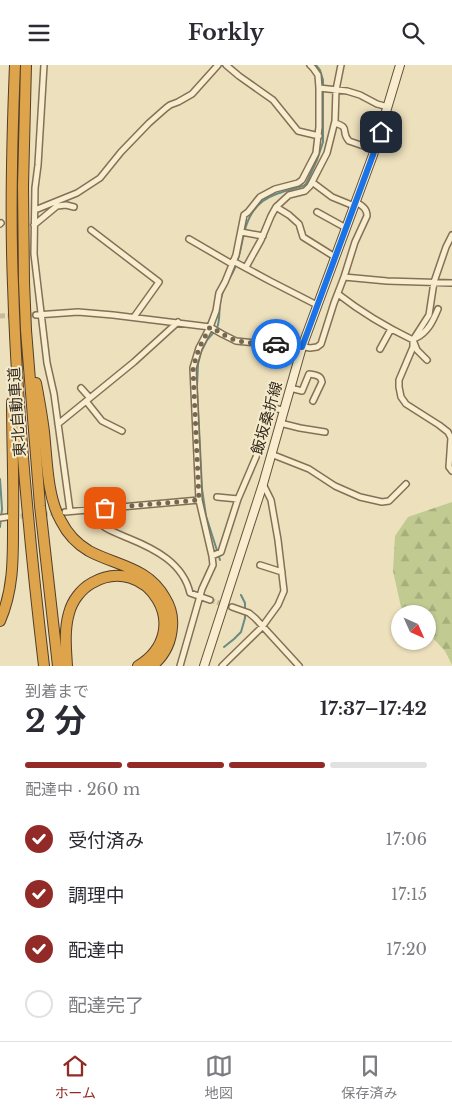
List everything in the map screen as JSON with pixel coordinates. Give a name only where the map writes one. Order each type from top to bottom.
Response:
[{"type":"highway","name":"東北自動車道","points":[[15,65],[12,139],[13,284],[16,363],[21,443],[44,666]]},
{"type":"highway","name":"東北自動車道","points":[[26,65],[23,186],[26,330],[40,506],[58,666]]},
{"type":"highway","points":[[0,621],[8,599],[12,568],[14,485],[13,284]]},
{"type":"highway","points":[[26,330],[43,423],[50,487],[60,519],[66,530],[81,545],[96,554],[145,575],[154,582],[167,600],[171,610],[172,633],[169,644],[152,666]]},
{"type":"highway","points":[[67,666],[66,628],[73,602],[88,585],[107,577],[118,576],[139,581],[148,588],[161,606],[164,614],[164,632],[158,648],[151,657],[138,666]]},
{"type":"main road","name":"飯坂桑折線","points":[[205,666],[263,483],[302,347],[375,150],[400,65]]},
{"type":"street","points":[[44,65],[34,225],[35,264],[39,315],[54,394],[67,511],[199,500]]},
{"type":"street","points":[[35,210],[77,193],[100,178],[121,152],[149,123],[170,105],[192,94],[218,65]]},
{"type":"street","points":[[226,65],[239,77],[273,100],[298,131],[319,136]]},
{"type":"street","points":[[246,267],[276,207],[289,195],[305,191],[319,136],[322,88],[318,75],[310,65]]},
{"type":"street","points":[[307,183],[327,153],[335,123],[336,90],[341,65]]},
{"type":"street","points":[[322,88],[347,91],[388,107]]},
{"type":"street","points":[[335,123],[343,125],[346,138],[349,141],[375,150]]},
{"type":"street","points":[[39,315],[78,312],[178,322],[214,329],[236,341],[288,344],[314,348],[321,344],[355,243],[367,216],[365,209],[332,197],[307,183],[298,183],[275,189],[260,197],[244,215],[243,232],[235,263],[218,293],[214,329],[199,348],[193,368],[199,500],[213,565],[202,589],[180,666]]},
{"type":"street","points":[[34,225],[57,207],[66,205],[74,207]]},
{"type":"street","points":[[276,207],[299,224],[303,237],[335,257]]},
{"type":"street","points":[[316,212],[346,227]]},
{"type":"street","points":[[91,230],[159,282],[134,317]]},
{"type":"street","points":[[243,232],[263,236]]},
{"type":"street","points":[[452,235],[434,282],[429,315],[413,339],[413,347],[399,380],[401,397],[406,404],[439,425],[451,438],[450,467],[452,471]]},
{"type":"street","points":[[190,239],[317,305]]},
{"type":"street","points":[[344,277],[387,281],[452,283]]},
{"type":"street","points":[[338,294],[391,329],[413,339],[417,350],[427,361]]},
{"type":"street","points":[[413,339],[420,336],[431,324],[438,309]]},
{"type":"street","points":[[58,424],[134,362],[178,322]]},
{"type":"street","points":[[380,349],[391,329]]},
{"type":"street","points":[[290,388],[302,391],[309,375],[319,376],[322,381],[313,401]]},
{"type":"street","points":[[81,388],[102,421],[122,431]]},
{"type":"street","points":[[212,556],[221,552],[238,499],[256,457],[269,409],[284,410]]},
{"type":"street","points":[[280,423],[325,432]]},
{"type":"street","points":[[271,454],[309,469],[335,486],[360,497],[382,502],[389,501],[406,484]]},
{"type":"street","points":[[222,666],[262,627],[282,599],[284,591],[271,500],[263,483]]},
{"type":"street","points":[[217,497],[238,499]]},
{"type":"street","points":[[86,510],[106,528],[162,555],[180,571],[185,578],[190,593],[210,600]]},
{"type":"street","points":[[260,565],[282,572]]},
{"type":"street","points":[[232,607],[241,609],[255,618],[299,666]]},
{"type":"green space","points":[[452,502],[452,665],[445,651],[436,641],[436,605],[401,605],[393,571],[395,536],[408,517]]},
{"type":"waterway","points":[[217,328],[222,293],[237,264],[244,233],[253,212],[265,199],[306,184],[317,160],[323,142],[323,80],[320,70],[316,65]]},
{"type":"waterway","points":[[214,332],[207,340],[201,352],[198,364],[197,386],[202,489],[206,516],[220,560]]},
{"type":"waterway","points":[[0,479],[2,509],[0,527]]},
{"type":"waterway","points":[[224,647],[241,632],[245,618],[245,603],[241,595]]},
{"type":"tunnel","points":[[0,316],[36,315]]},
{"type":"tunnel","points":[[13,517],[56,513]]},
{"type":"tunnel","points":[[210,600],[232,607]]},
{"type":"way so far","points":[[105,508],[199,500],[193,368],[199,348],[210,327],[236,341],[276,344]]},
{"type":"route","points":[[276,344],[302,347],[381,132]]}]
